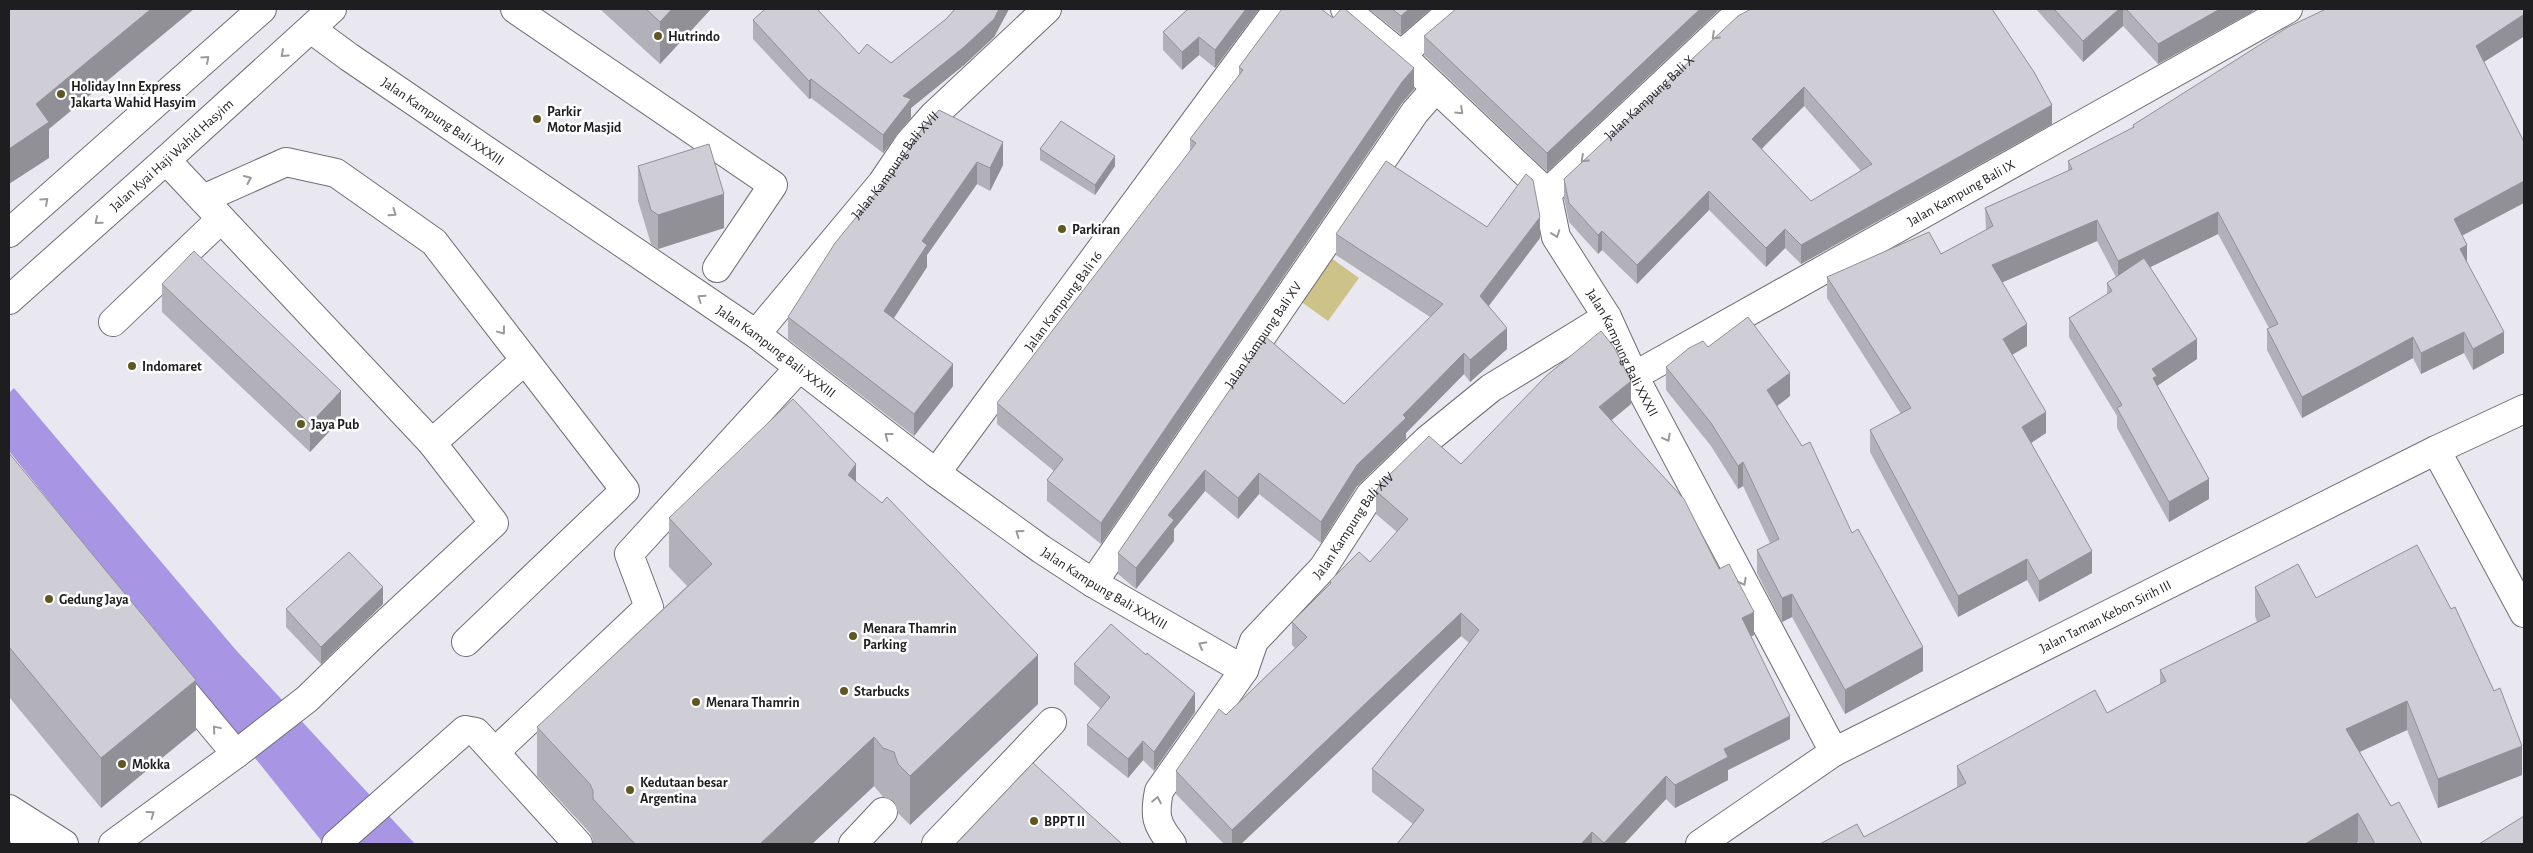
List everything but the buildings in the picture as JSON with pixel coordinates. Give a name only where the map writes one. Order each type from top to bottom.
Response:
[{"type":"street","points":[[9,233],[262,9]]},
{"type":"street","name":"Jalan Kyai Haji Wahid Hasyim","points":[[9,300],[332,9]]},
{"type":"street","points":[[515,9],[773,185],[717,268]]},
{"type":"street","name":"Jalan Kampung Bali XVII","points":[[756,334],[882,183],[909,143],[933,116],[1047,9]]},
{"type":"street","name":"Jalan Kampung Bali 16","points":[[936,472],[1278,9]]},
{"type":"street","points":[[1345,9],[1402,55],[1547,193]]},
{"type":"street","points":[[1402,55],[1454,9]]},
{"type":"street","name":"Jalan Kampung Bali X","points":[[1547,193],[1729,22],[1755,9]]},
{"type":"street","name":"Jalan Kampung Bali IX","points":[[1634,376],[2288,9]]},
{"type":"street","name":"Jalan Kampung Bali XXXIII","points":[[311,29],[756,334],[936,472],[1041,549],[1093,584],[1244,670]]},
{"type":"street","name":"Jalan Kampung Bali XV","points":[[1093,584],[1415,112],[1436,88]]},
{"type":"street","points":[[113,844],[307,700],[370,638],[494,523],[432,443],[221,219],[204,198],[166,160]]},
{"type":"street","points":[[204,198],[286,162],[336,173],[434,242],[625,490],[466,642]]},
{"type":"street","name":"Jalan Kampung Bali XXXII","points":[[1547,193],[1556,237],[1607,318],[1634,376],[1834,752]]},
{"type":"street","points":[[114,322],[221,219]]},
{"type":"street","name":"Jalan Kampung Bali XIV","points":[[1172,844],[1161,829],[1155,813],[1159,791],[1244,670],[1254,641],[1323,568],[1370,495],[1427,440],[1491,388],[1607,318]]},
{"type":"street","points":[[432,443],[524,360]]},
{"type":"street","points":[[495,752],[649,607],[629,554],[799,368]]},
{"type":"street","name":"Jalan Taman Kebon Sirih III","points":[[1700,844],[1834,752],[2436,450],[2524,409]]},
{"type":"street","points":[[2436,450],[2524,613]]},
{"type":"street","points":[[154,655],[238,753]]},
{"type":"street","points":[[936,844],[1052,722]]},
{"type":"street","points":[[336,844],[464,730],[476,732],[578,844]]},
{"type":"street","points":[[9,808],[64,844]]},
{"type":"street","points":[[853,844],[883,812]]},
{"type":"street","points":[[9,818],[30,844]]},
{"type":"shaded area","points":[[1313,245],[1359,278],[1328,321],[1282,288]]},
{"type":"shaded area","points":[[14,388],[235,649],[415,844],[324,844],[9,451],[9,393]]},
{"type":"place","name":"Hutrindo","points":[[658,36]]},
{"type":"place","name":"Holiday Inn Express Jakarta Wahid Hasyim","points":[[61,94]]},
{"type":"place","name":"Parkir Motor Masjid","points":[[537,119]]},
{"type":"place","name":"Parkiran","points":[[1062,229]]},
{"type":"place","name":"Indomaret","points":[[132,366]]},
{"type":"place","name":"Jaya Pub","points":[[301,424]]},
{"type":"place","name":"Gedung Jaya","points":[[49,599]]},
{"type":"place","name":"Menara Thamrin Parking","points":[[853,636]]},
{"type":"place","name":"Starbucks","points":[[844,691]]},
{"type":"place","name":"Menara Thamrin","points":[[696,702]]},
{"type":"place","name":"Mokka","points":[[122,764]]},
{"type":"place","name":"Kedutaan besar Argentina","points":[[630,790]]},
{"type":"place","name":"BPPT II","points":[[1034,821]]}]
